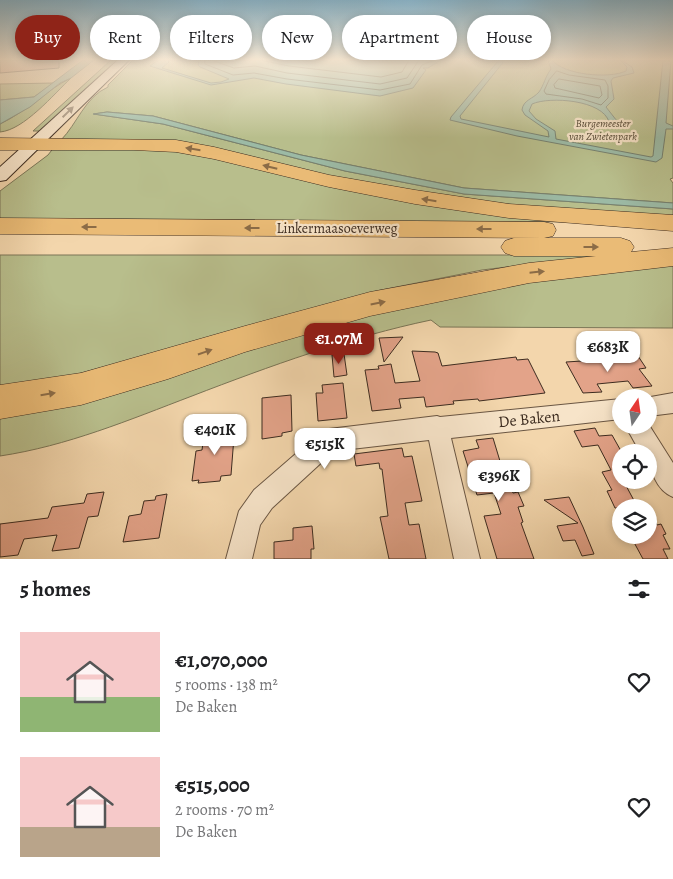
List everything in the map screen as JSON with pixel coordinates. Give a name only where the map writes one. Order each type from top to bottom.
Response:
[{"type":"highway","points":[[4,148],[95,143],[176,146],[207,151],[329,181],[434,200],[564,216],[673,223]]},
{"type":"highway","name":"Linkermaasoeverweg","points":[[0,226],[673,231]]},
{"type":"highway","name":"Linkermaasoeverweg","points":[[0,244],[673,248]]},
{"type":"highway","points":[[0,402],[81,389],[168,364],[245,338],[370,304],[529,273],[673,257]]},
{"type":"main road","points":[[4,148],[77,86]]},
{"type":"main road","points":[[0,176],[96,86]]},
{"type":"street","points":[[658,405],[673,403]]},
{"type":"street","name":"De Baken","points":[[239,559],[248,520],[263,499],[329,440],[436,427],[612,411]]},
{"type":"street","points":[[436,427],[467,559]]},
{"type":"street","points":[[642,434],[673,484]]},
{"type":"green space","points":[[0,86],[50,86],[34,97],[0,100]]},
{"type":"green space","points":[[57,86],[63,86],[29,118],[9,130],[0,132],[0,124]]},
{"type":"green space","points":[[82,86],[90,86],[43,131],[33,131]]},
{"type":"green space","name":"Burgemeester van Zwietenpark","points":[[108,86],[673,86],[673,178],[670,179],[673,183],[673,203],[464,188],[301,155],[153,116],[107,112],[94,114],[163,124],[345,171],[464,194],[673,209],[673,217],[532,207],[397,191],[254,159],[61,140],[87,104]]},
{"type":"green space","points":[[55,146],[149,147],[597,222],[0,219],[0,191],[48,155]]},
{"type":"green space","points":[[0,255],[605,255],[482,270],[376,291],[314,310],[0,395]]},
{"type":"green space","points":[[673,265],[673,328],[440,327],[431,320],[370,335],[310,353],[74,439],[25,452],[0,456],[0,413],[472,288]]},
{"type":"water","points":[[48,86],[56,86],[30,107],[0,124],[0,100],[34,97]]},
{"type":"water","points":[[302,86],[414,86],[380,96]]},
{"type":"water","points":[[477,86],[484,86],[460,116],[461,119],[549,137],[548,131],[525,115],[522,110],[524,104],[537,94],[542,86],[612,86],[614,99],[606,107],[617,121],[609,128],[604,128],[609,122],[605,115],[597,109],[575,102],[551,100],[540,102],[532,104],[529,111],[536,119],[555,131],[556,139],[651,157],[653,156],[660,86],[669,86],[666,123],[673,126],[673,129],[666,129],[662,158],[656,162],[517,136],[450,120]]},
{"type":"water","points":[[107,112],[153,116],[301,155],[464,188],[673,203],[673,209],[464,194],[345,171],[163,124],[93,114]]},
{"type":"building","points":[[403,337],[384,362],[379,338]]},
{"type":"building","points":[[412,351],[438,353],[442,366],[516,357],[517,360],[528,359],[545,393],[479,401],[478,399],[453,401],[454,404],[426,407],[424,397],[399,399],[401,408],[372,411],[365,370],[379,369],[378,366],[391,364],[395,383],[420,381]]},
{"type":"building","points":[[344,354],[347,375],[334,377],[332,355]]},
{"type":"building","points":[[638,356],[646,368],[639,369],[652,386],[633,388],[628,381],[597,384],[602,392],[583,393],[566,362],[582,361],[580,358],[595,357],[597,360]]},
{"type":"building","points":[[343,383],[347,418],[318,421],[316,393],[323,393],[322,385]]},
{"type":"building","points":[[291,395],[292,431],[282,433],[282,436],[262,439],[262,398]]},
{"type":"building","points":[[235,424],[231,475],[221,476],[220,481],[198,483],[199,480],[192,481],[196,451],[202,450],[204,435],[222,433],[223,425]]},
{"type":"building","points":[[595,428],[599,436],[612,435],[617,444],[612,444],[612,489],[628,489],[633,499],[612,499],[612,502],[607,491],[612,490],[602,472],[611,470],[598,445],[582,447],[574,431]]},
{"type":"building","points":[[493,438],[506,481],[508,481],[513,493],[518,492],[524,506],[518,507],[523,522],[521,523],[534,559],[497,559],[484,516],[501,514],[494,493],[477,495],[463,451],[479,448],[476,440]]},
{"type":"building","points":[[402,448],[404,457],[412,456],[422,501],[405,503],[409,525],[419,524],[426,559],[389,559],[380,517],[388,516],[382,469],[380,469],[379,463],[356,466],[354,454]]},
{"type":"building","points":[[104,492],[98,516],[88,517],[79,548],[52,551],[57,535],[24,539],[18,555],[0,557],[0,524],[48,518],[52,507],[84,503],[87,494]]},
{"type":"building","points":[[167,494],[159,538],[123,542],[129,516],[141,514],[144,501],[155,500],[156,496]]},
{"type":"building","points":[[569,497],[594,554],[582,556],[575,540],[563,541],[557,526],[578,523],[544,500]]},
{"type":"building","points":[[661,524],[666,534],[663,535],[670,549],[663,549],[668,559],[643,559],[635,544],[657,544],[657,525]]},
{"type":"building","points":[[312,526],[314,549],[311,549],[311,559],[274,559],[274,542],[293,540],[293,528]]}]
